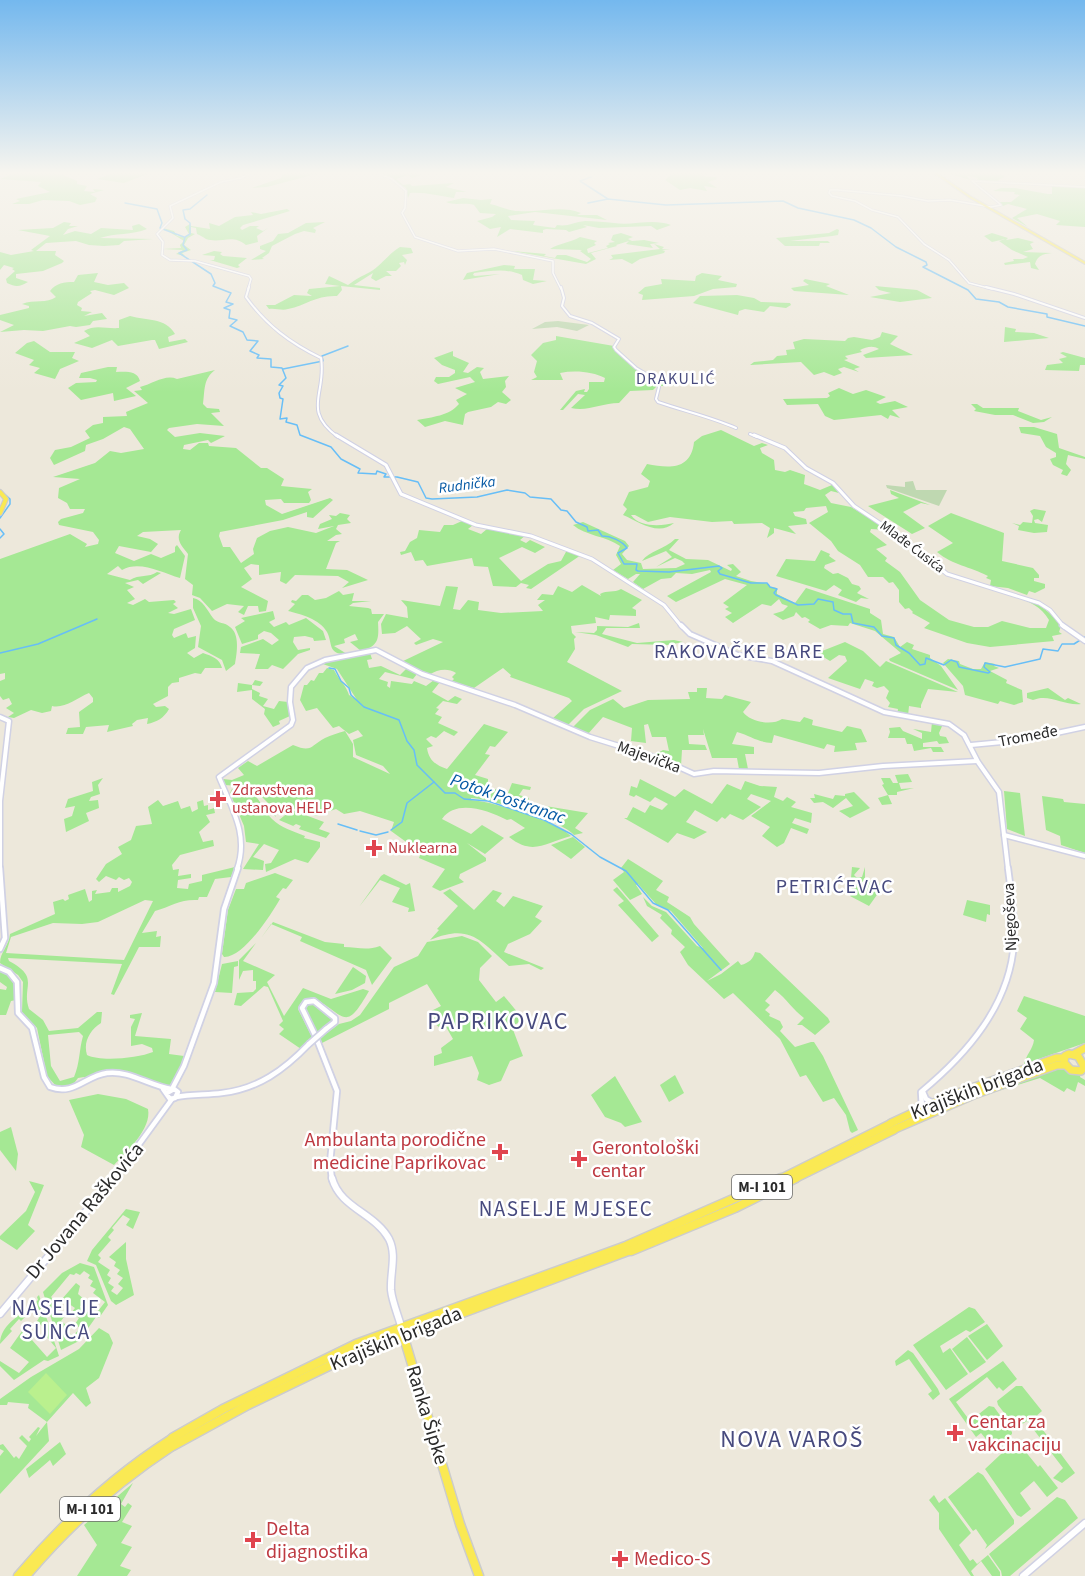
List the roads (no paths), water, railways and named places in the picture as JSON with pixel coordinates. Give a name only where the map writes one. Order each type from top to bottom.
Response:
[{"type":"main road","points":[[1056,246],[1085,263]]},
{"type":"main road","points":[[0,492],[6,499],[0,513]]},
{"type":"main road","name":"Krajiških brigada","points":[[1064,1062],[1066,1054],[1074,1054],[1085,1048]]},
{"type":"main road","name":"Krajiških brigada","points":[[18,1576],[51,1539],[97,1494],[142,1458],[255,1401],[402,1330],[735,1208],[934,1103],[1056,1058],[1064,1062],[1071,1070],[1084,1066],[1074,1054]]},
{"type":"main road","name":"Krajiških brigada","points":[[628,1248],[892,1126],[1064,1062]]},
{"type":"main road","points":[[705,1208],[735,1196],[744,1195]]},
{"type":"main road","name":"Ranka Šipke","points":[[402,1330],[460,1524],[479,1576]]},
{"type":"main road","name":"Krajiških brigada","points":[[26,1576],[66,1532],[100,1500],[172,1443]]},
{"type":"street","points":[[162,246],[163,256],[172,260],[189,261],[248,274],[251,279],[246,298],[261,318],[295,345],[319,356],[322,361],[316,406],[321,423],[353,446],[384,464],[399,491],[412,500],[440,508],[476,525],[531,536],[596,561],[664,605],[690,634],[738,655],[772,661],[884,712],[938,721],[957,728]]},
{"type":"street","points":[[438,246],[462,251],[503,250],[553,261],[553,273],[559,281],[564,309],[574,319],[592,323],[619,339],[614,347],[616,350],[636,368],[656,380],[659,387],[656,399],[658,402],[691,414],[716,419],[736,428]]},
{"type":"street","points":[[926,246],[949,260],[969,283],[1014,294],[1085,318]]},
{"type":"street","name":"Mlađe Ćusića","points":[[750,434],[785,448],[806,468],[833,483],[848,502],[905,540],[947,574],[1039,603],[1050,610],[1062,625],[1083,640]]},
{"type":"street","name":"Majevička","points":[[173,1095],[214,983],[224,909],[243,853],[240,827],[219,777],[291,725],[294,720],[290,702],[291,687],[307,668],[325,660],[374,650],[422,674],[522,707],[590,737],[661,759],[694,774],[714,771],[819,773],[890,765],[977,761]]},
{"type":"street","points":[[0,717],[9,721],[0,801],[5,941],[0,949]]},
{"type":"street","name":"Tromeđe","points":[[972,745],[1024,740],[1085,727]]},
{"type":"street","name":"Njegoševa","points":[[923,1091],[983,1030],[1007,978],[1012,948],[1013,916],[999,791],[977,761],[972,745],[957,728]]},
{"type":"street","points":[[1003,832],[1085,856]]},
{"type":"street","points":[[0,968],[12,974],[19,985],[18,1013],[32,1028],[48,1086],[69,1091],[101,1075],[121,1073],[173,1095]]},
{"type":"street","name":"Ranka Šipke","points":[[173,1095],[235,1092],[256,1085],[274,1076],[291,1063],[309,1044],[326,1029],[334,1024],[335,1018],[316,1003],[306,1002],[302,1008],[316,1037],[337,1091],[330,1163],[332,1182],[337,1193],[347,1203],[382,1230],[393,1250],[392,1291],[402,1330]]},
{"type":"street","points":[[923,1091],[925,1098],[934,1103]]},
{"type":"street","points":[[922,1108],[920,1097],[923,1091]]},
{"type":"street","name":"Dr Jovana Raškovića","points":[[0,1314],[120,1174],[173,1095]]},
{"type":"street","points":[[1023,1576],[1085,1523]]},
{"type":"waterway","name":"Rudnička","points":[[183,246],[187,250],[179,253],[211,274],[215,283],[213,286],[231,293],[226,302],[233,304],[224,308],[230,310],[229,318],[237,320],[230,326],[243,332],[247,340],[258,341],[250,351],[259,355],[257,358],[271,359],[271,367],[282,368],[286,378],[279,385],[283,386],[279,393],[280,398],[283,399],[280,419],[287,418],[286,422],[297,425],[300,435],[331,447],[341,459],[360,469],[358,473],[376,474],[377,471],[386,474],[384,477],[397,477],[418,482],[426,498],[432,499],[477,497],[507,490],[525,493],[530,497],[551,499],[561,510],[567,511],[576,522],[587,527],[588,531],[598,530],[602,536],[622,543],[627,548],[618,553],[624,564],[637,564],[636,570],[638,571],[669,572],[719,566],[722,568],[718,571],[720,574],[751,583],[767,583],[770,587],[777,589],[774,593],[776,595],[798,605],[814,604],[818,599],[833,602],[834,610],[843,614],[851,614],[853,623],[874,627],[882,636],[894,638],[896,645],[909,653],[920,665],[925,664],[926,658],[944,665],[951,660],[957,662],[959,667],[988,673],[990,672],[984,667],[985,663],[1005,667],[1040,659],[1043,649],[1058,651],[1062,644],[1074,644],[1085,637]]},
{"type":"waterway","points":[[894,246],[926,262],[927,265],[923,267],[968,290],[976,299],[999,302],[1008,307],[1047,314],[1047,317],[1085,326]]},
{"type":"waterway","points":[[283,369],[323,361],[322,356],[348,346]]},
{"type":"waterway","points":[[0,490],[10,499],[10,504],[0,518]]},
{"type":"waterway","points":[[0,529],[4,534],[0,538]]},
{"type":"waterway","points":[[0,653],[38,644],[97,619]]},
{"type":"waterway","name":"Potok Postranac","points":[[329,668],[335,669],[341,681],[349,688],[351,695],[364,707],[399,720],[407,741],[414,750],[417,765],[434,782]]},
{"type":"waterway","points":[[391,830],[402,822],[407,803],[434,782]]},
{"type":"waterway","name":"Potok Postranac","points":[[434,782],[445,793],[455,793],[464,799],[488,801],[544,820],[571,834],[600,857],[626,871],[653,903],[668,910],[721,970]]},
{"type":"waterway","points":[[338,824],[357,830]]},
{"type":"waterway","points":[[360,831],[376,835],[388,832]]},
{"type":"place","name":"Zdravstvena ustanova HELP","points":[[218,799]]},
{"type":"place","name":"Nuklearna","points":[[374,848]]},
{"type":"place","name":"Ambulanta porodične medicine Paprikovac","points":[[500,1152]]},
{"type":"place","name":"Gerontološki centar","points":[[579,1159]]},
{"type":"place","name":"Centar za vakcinaciju","points":[[955,1433]]},
{"type":"place","name":"Delta dijagnostika","points":[[253,1540]]},
{"type":"place","name":"Medico-S","points":[[620,1559]]},
{"type":"district","name":"DRAKULIĆ","points":[[676,379]]},
{"type":"district","name":"RAKOVAČKE BARE","points":[[739,652]]},
{"type":"district","name":"PETRIĆEVAC","points":[[835,887]]},
{"type":"district","name":"PAPRIKOVAC","points":[[498,1021]]},
{"type":"district","name":"NASELJE MJESEC","points":[[566,1209]]},
{"type":"district","name":"NASELJE SUNCA","points":[[56,1320]]},
{"type":"district","name":"NOVA VAROŠ","points":[[792,1439]]}]
